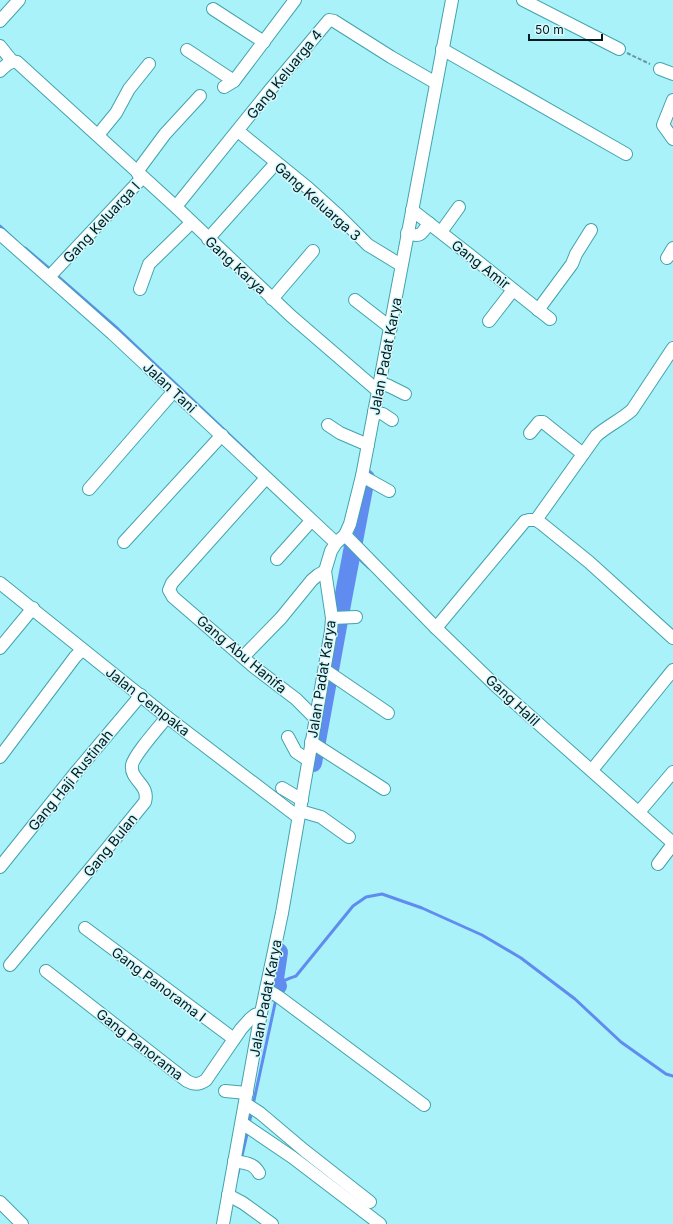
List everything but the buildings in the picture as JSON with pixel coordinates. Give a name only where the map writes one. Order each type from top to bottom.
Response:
[{"type":"street","points":[[0,20],[19,0]]},
{"type":"street","points":[[187,50],[229,84],[264,42],[295,0]]},
{"type":"street","name":"Jalan Padat Karya","points":[[223,1224],[235,1198],[249,1127],[261,1013],[272,993],[302,811],[315,718],[329,672],[342,618],[325,571],[327,559],[341,539],[352,517],[366,478],[368,445],[382,415],[382,386],[390,328],[401,265],[411,234],[412,210],[436,83],[446,52],[452,0]]},
{"type":"street","points":[[523,0],[619,49]]},
{"type":"street","points":[[213,9],[264,42]]},
{"type":"street","name":"Gang Keluarga 4","points":[[238,131],[270,90],[329,20],[334,21],[436,83]]},
{"type":"street","points":[[0,46],[12,62],[0,71]]},
{"type":"street","points":[[446,52],[626,154]]},
{"type":"street","name":"Gang Karya","points":[[12,62],[17,62],[69,101],[98,135],[140,176],[177,208],[272,299],[382,386],[405,394]]},
{"type":"street","points":[[98,135],[116,113],[130,89],[149,64]]},
{"type":"street","points":[[660,69],[673,74]]},
{"type":"street","name":"Gang Keluarga I","points":[[53,273],[140,176],[139,169],[165,134],[200,96]]},
{"type":"street","points":[[672,139],[663,125],[673,100]]},
{"type":"street","points":[[177,208],[178,204],[238,131]]},
{"type":"street","name":"Gang Keluarga 3","points":[[238,131],[329,207],[368,245],[401,265]]},
{"type":"street","points":[[208,238],[276,163]]},
{"type":"street","points":[[440,232],[459,206]]},
{"type":"street","name":"Gang Amir","points":[[412,210],[550,319]]},
{"type":"street","points":[[140,289],[149,264],[191,223]]},
{"type":"street","points":[[411,234],[423,232],[429,223]]},
{"type":"street","points":[[538,310],[572,264],[576,254],[591,230]]},
{"type":"street","name":"Jalan Tani","points":[[0,234],[53,273],[174,391],[311,521],[359,550]]},
{"type":"street","points":[[272,299],[313,251]]},
{"type":"street","points":[[488,321],[513,290]]},
{"type":"street","points":[[355,300],[390,328]]},
{"type":"street","points":[[536,520],[596,436],[604,429],[627,416],[632,410],[673,348]]},
{"type":"street","points":[[89,489],[174,391]]},
{"type":"street","points":[[530,433],[539,422],[543,422],[583,454]]},
{"type":"street","points":[[328,425],[340,433],[368,445]]},
{"type":"street","points":[[124,542],[222,435]]},
{"type":"street","name":"Gang Abu Hanifa","points":[[266,478],[172,583],[169,590],[173,597],[267,678],[296,698],[315,718]]},
{"type":"street","points":[[366,478],[389,491]]},
{"type":"street","points":[[436,628],[525,521],[536,520],[589,562],[673,638]]},
{"type":"street","points":[[278,559],[311,521]]},
{"type":"street","name":"Gang Halil","points":[[359,550],[496,686],[639,812],[672,845]]},
{"type":"street","points":[[243,657],[281,618],[312,580],[325,571]]},
{"type":"street","name":"Jalan Cempaka","points":[[0,583],[33,608],[82,650],[167,716],[302,811]]},
{"type":"street","points":[[0,648],[33,608]]},
{"type":"street","points":[[0,757],[75,657],[82,650]]},
{"type":"street","points":[[592,770],[673,670]]},
{"type":"street","points":[[329,672],[388,713]]},
{"type":"street","name":"Gang Haji Rustinah","points":[[0,867],[77,771],[141,695]]},
{"type":"street","name":"Gang Bulan","points":[[10,965],[145,802],[147,795],[146,791],[133,772],[132,766],[138,754],[167,716]]},
{"type":"street","points":[[288,737],[296,752],[308,760]]},
{"type":"street","points":[[311,742],[384,789]]},
{"type":"street","points":[[639,812],[673,772]]},
{"type":"street","points":[[282,788],[302,811],[321,817],[349,837]]},
{"type":"street","points":[[658,864],[672,845]]},
{"type":"street","name":"Gang Panorama I","points":[[85,928],[234,1039]]},
{"type":"street","name":"Gang Panorama","points":[[46,971],[187,1081],[194,1084],[199,1084],[206,1080],[234,1039],[250,1019],[261,1013]]},
{"type":"street","points":[[272,993],[424,1105]]},
{"type":"street","points":[[225,1090],[251,1104],[305,1151],[370,1202]]},
{"type":"street","points":[[249,1127],[380,1224]]},
{"type":"street","points":[[241,1162],[256,1168],[259,1173]]},
{"type":"street","points":[[329,1186],[337,1176]]},
{"type":"street","points":[[235,1198],[272,1224]]},
{"type":"street","points":[[0,1202],[22,1224]]},
{"type":"path","points":[[619,49],[660,69]]},
{"type":"waterway","points":[[0,226],[16,241]]},
{"type":"waterway","points":[[25,248],[51,270]]},
{"type":"waterway","points":[[55,274],[118,329],[254,458]]},
{"type":"waterway","points":[[313,763],[366,478]]},
{"type":"waterway","points":[[341,542],[369,568]]},
{"type":"waterway","points":[[277,991],[280,985],[287,979],[296,976],[353,906],[366,897],[382,894],[422,908],[482,935],[521,958],[575,999],[621,1042],[666,1074],[673,1076]]},
{"type":"waterway","points":[[278,986],[275,979],[279,952]]},
{"type":"waterway","points":[[253,1105],[276,999]]},
{"type":"waterway","points":[[249,1124],[252,1110]]},
{"type":"waterway","points":[[241,1160],[248,1130]]},
{"type":"waterway","points":[[237,1177],[240,1165]]}]
